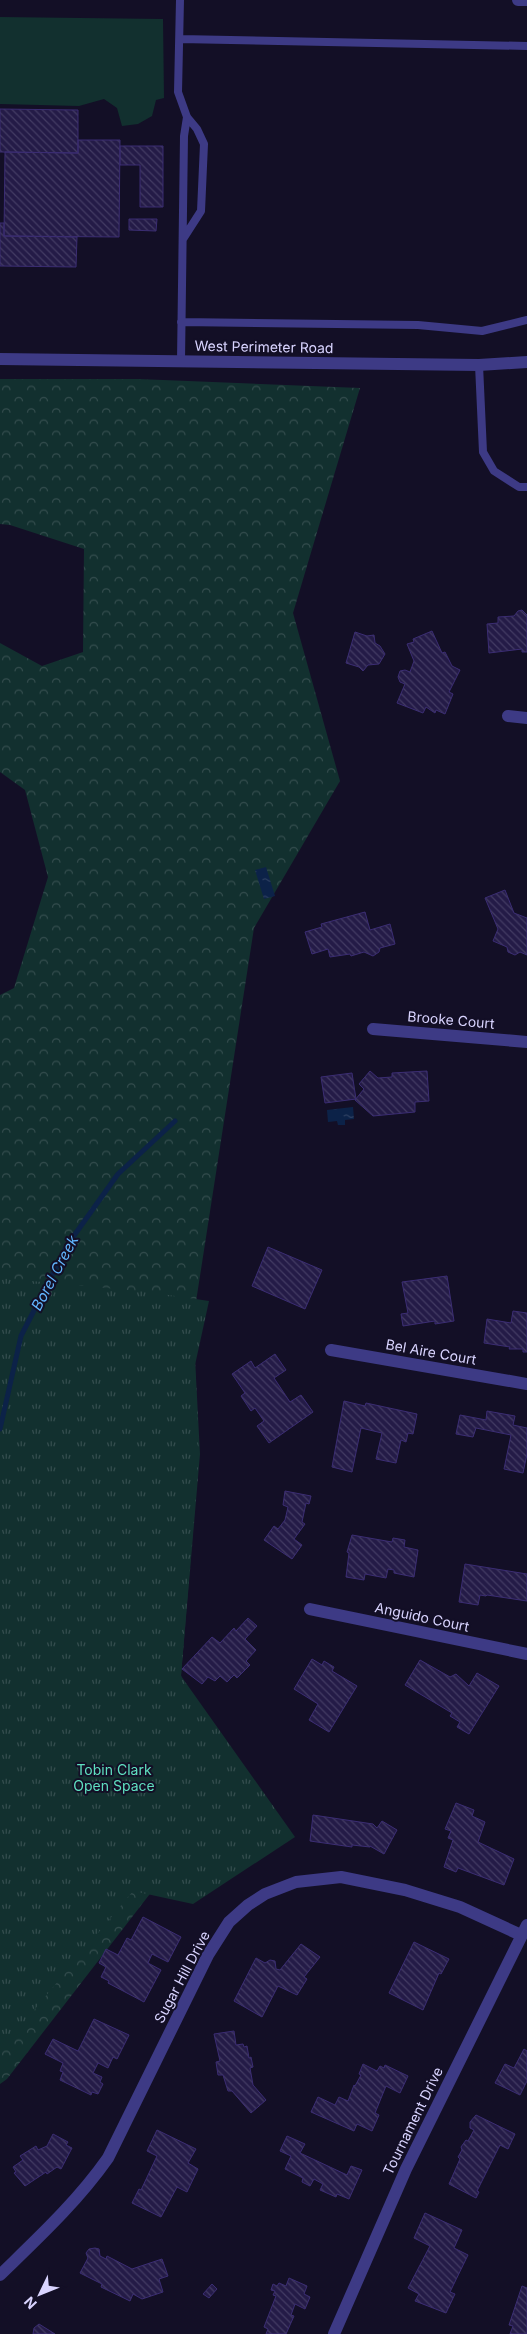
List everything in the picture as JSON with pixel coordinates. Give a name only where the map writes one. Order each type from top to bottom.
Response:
[{"type":"street","points":[[518,0],[527,0]]},
{"type":"street","name":"West Perimeter Road","points":[[0,359],[479,365],[527,362]]},
{"type":"street","points":[[508,716],[527,718]]},
{"type":"street","name":"Brooke Court","points":[[373,1029],[527,1042]]},
{"type":"street","name":"Bel Aire Court","points":[[331,1350],[527,1384]]},
{"type":"street","name":"Anguido Court","points":[[310,1609],[527,1654]]},
{"type":"street","name":"Sugar Hill Drive","points":[[0,2275],[62,2215],[90,2183],[108,2158],[208,1954],[229,1922],[248,1905],[265,1894],[296,1882],[342,1877],[405,1890],[524,1930]]},
{"type":"street","name":"Tournament Drive","points":[[334,2334],[406,2169],[524,1930]]},
{"type":"lane","points":[[180,0],[178,92],[187,117],[197,129],[204,144],[203,200],[201,211],[183,239]]},
{"type":"lane","points":[[180,39],[527,46]]},
{"type":"lane","points":[[181,361],[184,136],[187,117]]},
{"type":"lane","points":[[181,322],[418,326],[482,331],[527,320]]},
{"type":"lane","points":[[479,365],[483,452],[494,471],[519,487],[527,487]]},
{"type":"green space","points":[[0,17],[163,19],[164,98],[156,100],[152,116],[138,124],[122,126],[117,108],[104,99],[79,106],[0,104]]},
{"type":"green space","points":[[0,379],[138,379],[360,388],[293,613],[340,781],[254,928],[193,1321],[200,1454],[181,1675],[217,1807],[7,2079],[0,2084],[0,995],[14,988],[48,877],[25,790],[0,772],[0,643],[42,666],[83,652],[84,549],[10,525],[0,524]]},
{"type":"green space","name":"Tobin Clark Open Space","points":[[0,1278],[148,1292],[209,1301],[195,1365],[199,1456],[181,1676],[295,1837],[193,1904],[133,1891],[0,2051]]},
{"type":"water","points":[[266,867],[275,896],[264,899],[255,870]]},
{"type":"water","points":[[353,1107],[354,1119],[345,1120],[345,1125],[338,1125],[337,1121],[328,1122],[327,1110]]},
{"type":"building","points":[[0,109],[78,110],[78,153],[0,152]]},
{"type":"building","points":[[78,140],[120,140],[119,237],[4,236],[5,152],[78,153]]},
{"type":"building","points":[[120,146],[163,146],[163,207],[140,207],[140,165],[120,165]]},
{"type":"building","points":[[129,219],[157,219],[156,231],[129,230]]},
{"type":"building","points":[[0,223],[4,223],[4,236],[77,237],[76,267],[0,266]]},
{"type":"building","points":[[522,610],[527,615],[527,652],[522,652],[522,649],[489,653],[487,624],[498,623],[498,617],[514,616],[518,611]]},
{"type":"building","points":[[432,631],[442,653],[445,652],[452,666],[460,670],[449,692],[453,694],[445,714],[436,710],[435,713],[426,707],[423,713],[397,703],[405,684],[400,682],[398,677],[400,671],[410,672],[414,661],[407,644],[414,642],[413,639]]},
{"type":"building","points":[[355,632],[367,636],[374,635],[375,643],[380,646],[385,654],[379,664],[368,665],[363,671],[359,667],[346,663]]},
{"type":"building","points":[[505,890],[514,913],[527,918],[527,955],[520,952],[515,955],[508,952],[507,947],[493,941],[498,929],[485,898]]},
{"type":"building","points":[[365,912],[370,930],[390,924],[395,944],[380,948],[379,952],[373,956],[364,952],[351,956],[350,954],[330,957],[328,949],[312,954],[305,932],[322,927],[321,924]]},
{"type":"building","points":[[370,1071],[378,1078],[392,1077],[392,1073],[427,1071],[429,1101],[415,1102],[415,1112],[373,1116],[355,1100],[364,1089],[359,1084]]},
{"type":"building","points":[[352,1073],[356,1099],[325,1103],[321,1077]]},
{"type":"building","points":[[268,1247],[322,1270],[305,1309],[252,1286]]},
{"type":"building","points":[[447,1276],[454,1321],[435,1324],[435,1321],[403,1326],[401,1314],[408,1313],[402,1282]]},
{"type":"building","points":[[513,1311],[527,1313],[527,1352],[523,1352],[523,1349],[509,1349],[510,1347],[484,1343],[487,1319],[511,1323]]},
{"type":"building","points":[[275,1354],[286,1370],[274,1378],[290,1402],[301,1395],[313,1412],[269,1443],[257,1426],[264,1421],[255,1408],[251,1411],[241,1396],[245,1393],[232,1374],[251,1361],[255,1368]]},
{"type":"building","points":[[344,1401],[365,1406],[366,1403],[417,1414],[413,1434],[408,1433],[406,1442],[401,1440],[396,1463],[376,1459],[382,1433],[361,1428],[352,1472],[332,1467]]},
{"type":"building","points":[[487,1411],[515,1416],[513,1425],[527,1428],[527,1454],[523,1473],[504,1469],[511,1435],[476,1428],[473,1437],[456,1434],[460,1415],[486,1420]]},
{"type":"building","points":[[285,1491],[311,1496],[309,1504],[306,1503],[302,1522],[305,1524],[294,1539],[302,1545],[292,1559],[264,1540],[274,1526],[278,1529],[285,1520],[288,1507],[283,1505]]},
{"type":"building","points":[[352,1535],[392,1542],[393,1538],[405,1540],[404,1547],[418,1550],[414,1577],[394,1573],[394,1570],[388,1569],[386,1578],[365,1574],[364,1580],[346,1577],[349,1553],[347,1552]]},
{"type":"building","points":[[465,1564],[527,1574],[527,1601],[480,1595],[478,1605],[459,1602]]},
{"type":"building","points":[[248,1618],[257,1626],[245,1639],[256,1650],[246,1661],[250,1665],[237,1678],[234,1675],[227,1682],[220,1676],[215,1681],[208,1677],[202,1684],[182,1669],[212,1637],[220,1643],[234,1628],[236,1631]]},
{"type":"building","points":[[312,1659],[322,1665],[324,1661],[334,1667],[332,1671],[357,1686],[329,1732],[309,1720],[318,1704],[294,1689]]},
{"type":"building","points":[[420,1660],[450,1677],[456,1674],[469,1686],[477,1673],[499,1686],[469,1734],[457,1727],[460,1722],[450,1716],[452,1713],[405,1685]]},
{"type":"building","points":[[456,1803],[474,1810],[472,1816],[485,1822],[478,1842],[514,1859],[504,1885],[458,1868],[456,1872],[444,1867],[453,1840],[448,1838],[451,1831],[445,1829]]},
{"type":"building","points":[[313,1815],[373,1824],[377,1828],[382,1821],[397,1830],[384,1854],[370,1846],[352,1845],[352,1847],[310,1841]]},
{"type":"building","points":[[143,1917],[181,1937],[168,1962],[152,1954],[148,1963],[161,1970],[144,2002],[108,1983],[109,1981],[101,1977],[106,1967],[99,1963],[106,1949],[118,1955],[127,1938],[131,1940]]},
{"type":"building","points":[[414,1942],[449,1959],[441,1974],[439,1973],[423,2010],[389,1993]]},
{"type":"building","points":[[301,1944],[320,1957],[304,1977],[307,1979],[297,1995],[278,1986],[262,2017],[234,2001],[256,1958],[265,1963],[270,1960],[275,1961],[276,1969],[280,1970]]},
{"type":"building","points":[[94,2019],[129,2035],[117,2059],[113,2057],[108,2068],[98,2063],[93,2073],[102,2077],[100,2082],[103,2084],[98,2094],[92,2092],[91,2095],[60,2080],[63,2072],[60,2071],[63,2063],[45,2054],[53,2039],[78,2051]]},
{"type":"building","points":[[234,2031],[236,2045],[243,2044],[244,2047],[247,2046],[249,2058],[251,2057],[253,2067],[250,2068],[253,2085],[266,2100],[251,2113],[232,2091],[228,2091],[223,2075],[218,2075],[216,2062],[220,2061],[214,2034]]},
{"type":"building","points":[[524,2049],[527,2051],[527,2081],[520,2095],[495,2083],[505,2064],[514,2068]]},
{"type":"building","points":[[363,2064],[377,2071],[380,2066],[384,2068],[385,2065],[408,2076],[400,2093],[386,2086],[375,2113],[379,2115],[372,2131],[357,2124],[354,2131],[311,2112],[318,2097],[335,2105],[339,2097],[348,2101],[354,2085],[361,2075],[359,2074]]},
{"type":"building","points":[[476,2115],[515,2134],[508,2149],[500,2145],[477,2191],[479,2192],[476,2198],[449,2184],[460,2159],[458,2157],[462,2150],[461,2147],[466,2140],[468,2141],[474,2130],[470,2128],[470,2122]]},
{"type":"building","points":[[157,2130],[196,2149],[188,2163],[198,2169],[187,2192],[177,2187],[161,2217],[132,2203],[139,2189],[141,2190],[157,2156],[147,2151]]},
{"type":"building","points":[[53,2134],[68,2142],[66,2145],[72,2148],[61,2169],[57,2167],[47,2174],[46,2172],[25,2186],[14,2173],[16,2172],[13,2167],[23,2160],[20,2156],[36,2146],[38,2150],[47,2146]]},
{"type":"building","points":[[287,2136],[305,2144],[300,2153],[347,2175],[351,2166],[362,2170],[349,2199],[337,2194],[336,2197],[320,2190],[323,2184],[314,2179],[310,2186],[302,2182],[303,2178],[285,2169],[291,2156],[280,2151]]},
{"type":"building","points":[[425,2213],[462,2230],[454,2248],[468,2255],[450,2292],[455,2294],[446,2313],[415,2301],[419,2294],[408,2288],[430,2246],[414,2238]]},
{"type":"building","points":[[89,2249],[99,2249],[100,2256],[106,2259],[107,2256],[132,2269],[162,2259],[168,2276],[159,2279],[163,2292],[142,2299],[133,2294],[130,2301],[101,2287],[102,2284],[80,2273],[88,2258],[86,2253]]},
{"type":"building","points":[[289,2278],[307,2286],[304,2294],[310,2297],[305,2309],[295,2304],[291,2315],[294,2316],[286,2334],[266,2334],[268,2329],[264,2327],[276,2296],[273,2295],[275,2291],[271,2290],[273,2284],[277,2286],[279,2283],[286,2286]]},
{"type":"building","points":[[212,2284],[217,2289],[209,2298],[203,2294]]},
{"type":"building","points":[[522,2286],[527,2288],[527,2334],[510,2334],[513,2326],[509,2325]]},
{"type":"building","points":[[39,2324],[55,2334],[33,2334],[34,2328]]},
{"type":"waterway","name":"Borel Creek","points":[[0,1429],[21,1336],[68,1244],[118,1174],[175,1121]]}]
